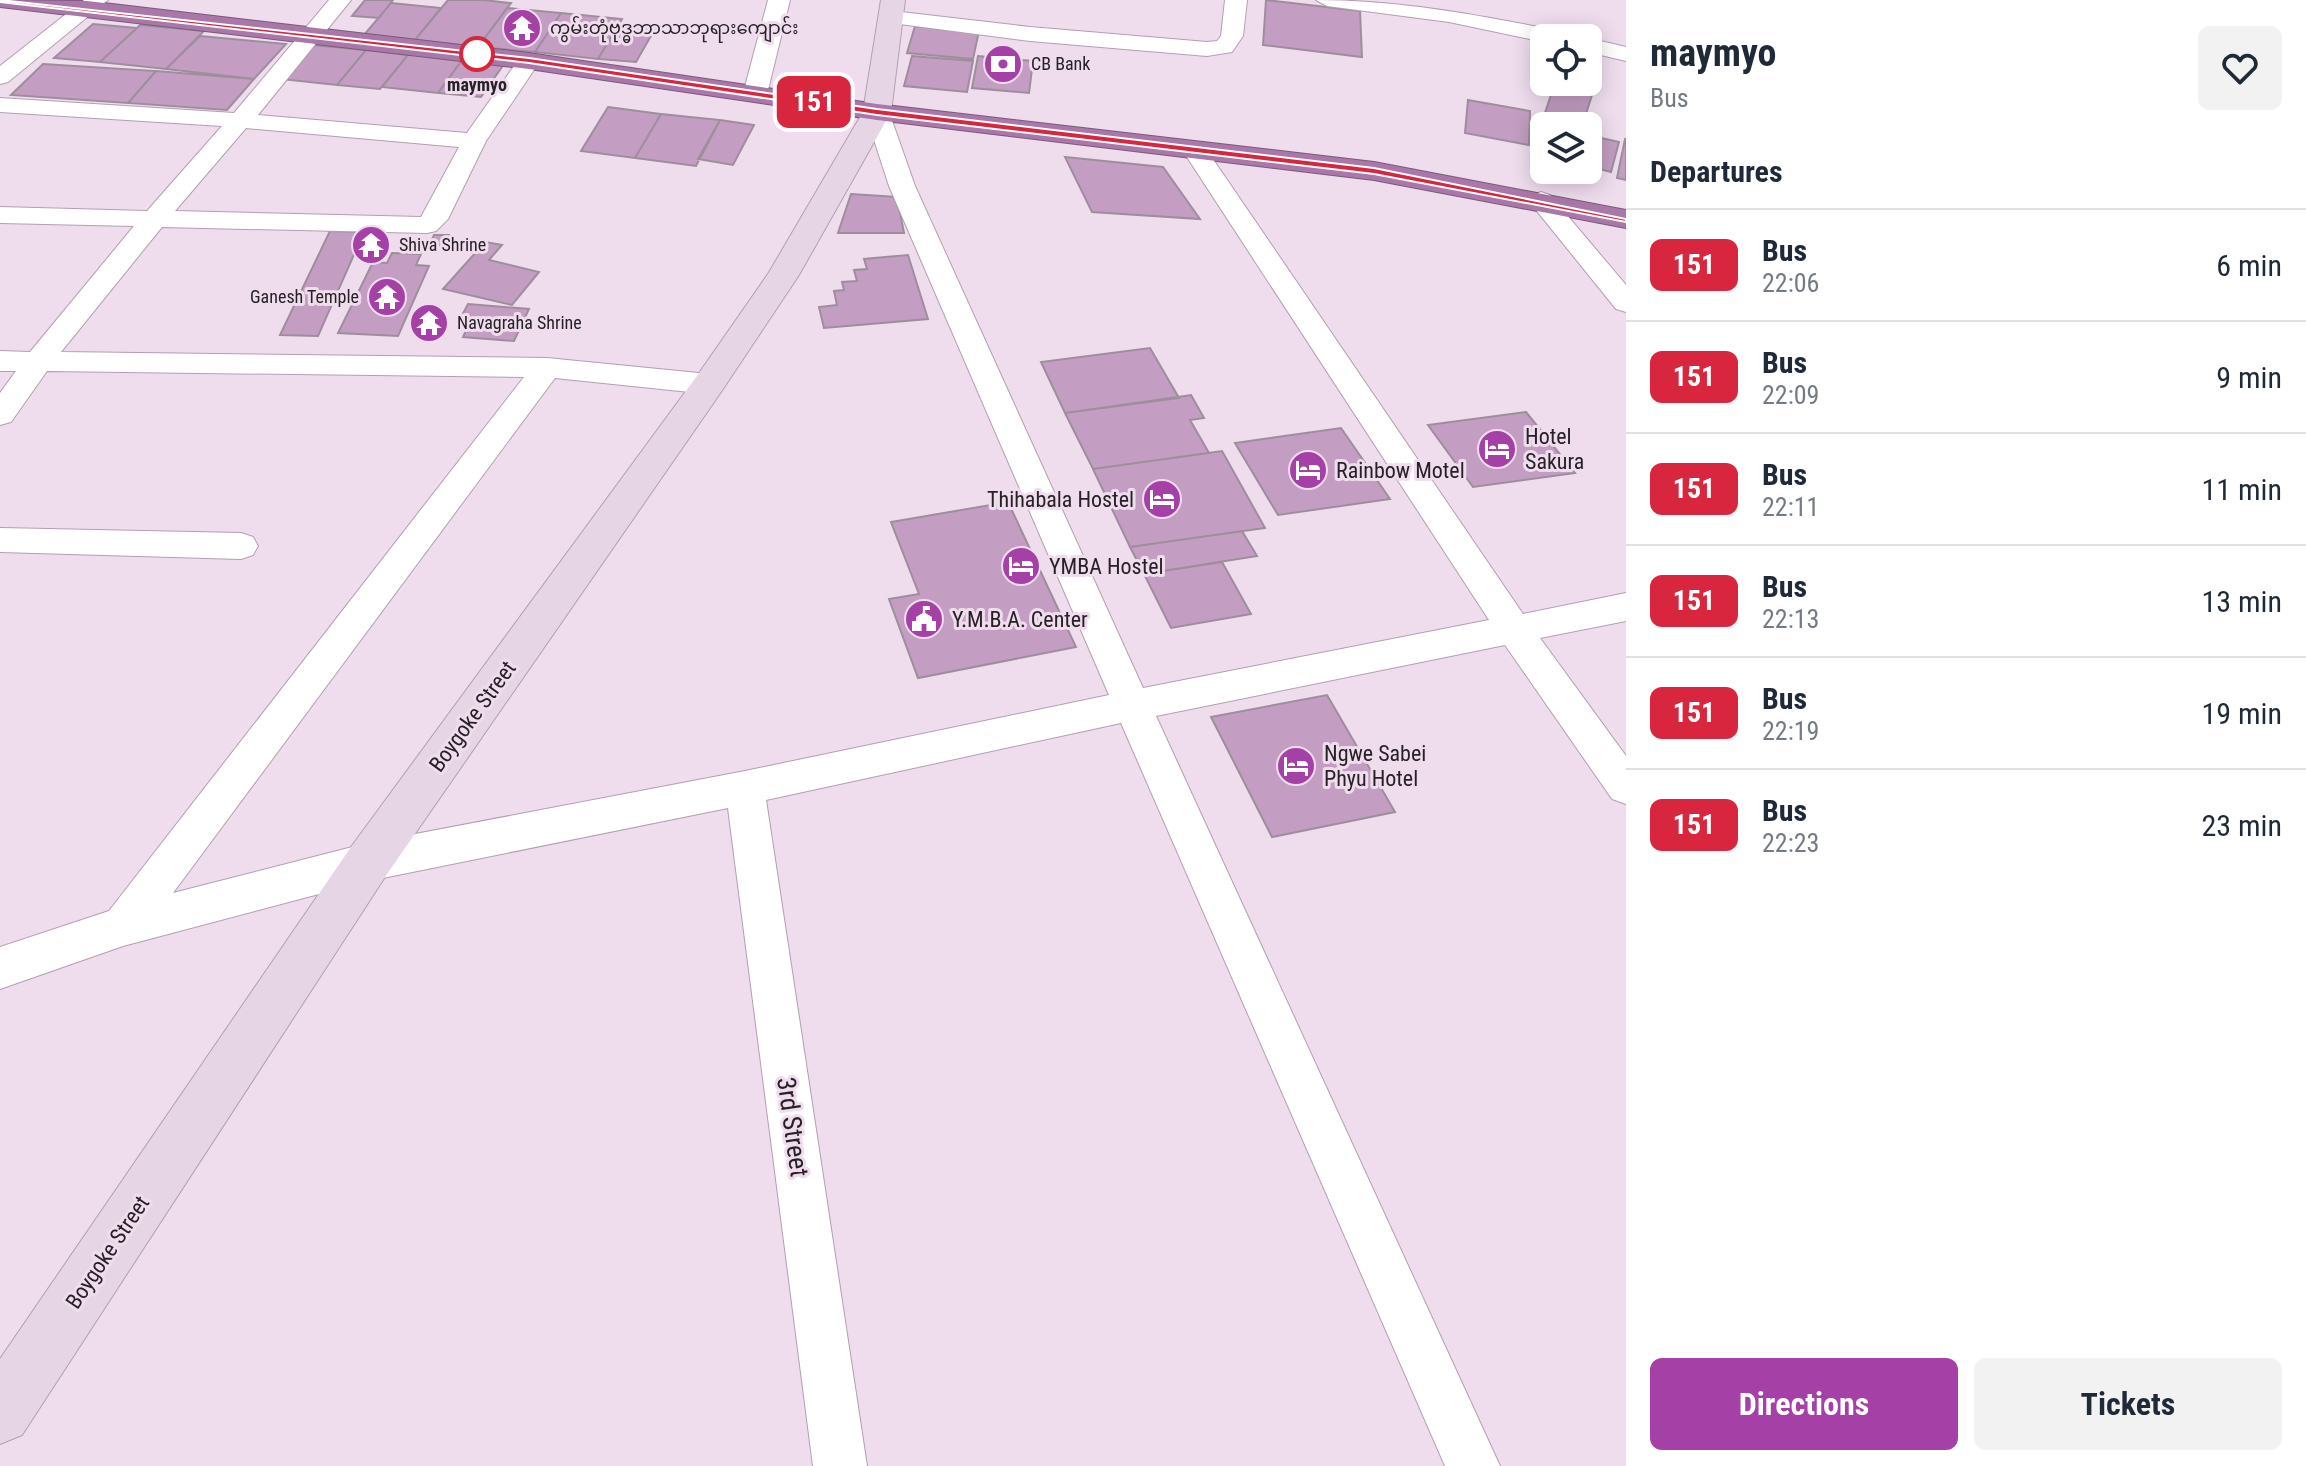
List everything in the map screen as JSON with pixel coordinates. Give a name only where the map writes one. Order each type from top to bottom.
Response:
[{"type":"highway","points":[[0,0],[92,4],[529,61],[877,112],[1374,171],[1541,200],[1626,219]]},
{"type":"street","points":[[0,415],[36,362],[152,218],[340,0]]},
{"type":"street","points":[[755,94],[779,0]]},
{"type":"street","points":[[892,9],[1030,34],[1207,49],[1224,47],[1232,36],[1236,0]]},
{"type":"street","points":[[1327,0],[1449,16],[1530,32]]},
{"type":"street","points":[[0,77],[92,4]]},
{"type":"street","name":"Boygoke Street","points":[[0,1413],[368,862],[709,384],[783,275],[877,112],[892,9]]},
{"type":"street","points":[[1602,48],[1626,54]]},
{"type":"street","points":[[0,215],[427,225],[435,219],[474,141],[529,61]]},
{"type":"street","points":[[0,105],[238,120],[474,141]]},
{"type":"street","points":[[877,112],[907,200],[1473,1466]]},
{"type":"street","points":[[1195,151],[1515,631],[1626,787]]},
{"type":"street","points":[[1541,200],[1626,303]]},
{"type":"street","points":[[0,361],[547,368],[709,384]]},
{"type":"street","points":[[123,926],[547,368]]},
{"type":"street","points":[[0,540],[241,546]]},
{"type":"street","points":[[0,968],[123,926],[368,862],[1626,607]]},
{"type":"street","name":"3rd Street","points":[[745,788],[840,1466]]},
{"type":"building","points":[[365,0],[393,0],[379,18],[352,16]]},
{"type":"building","points":[[448,0],[511,3],[478,47],[415,40]]},
{"type":"building","points":[[1266,0],[1360,11],[1362,57],[1263,45]]},
{"type":"building","points":[[391,3],[441,8],[415,40],[364,35]]},
{"type":"building","points":[[507,8],[561,13],[535,52],[478,47]]},
{"type":"building","points":[[561,13],[622,19],[598,59],[535,52]]},
{"type":"building","points":[[93,24],[137,28],[100,62],[54,58]]},
{"type":"building","points":[[619,24],[656,27],[636,62],[598,59]]},
{"type":"building","points":[[140,25],[204,31],[166,69],[100,62]]},
{"type":"building","points":[[915,26],[979,31],[973,59],[907,53]]},
{"type":"building","points":[[200,36],[286,44],[254,79],[166,69]]},
{"type":"building","points":[[311,45],[366,50],[337,85],[281,79]]},
{"type":"building","points":[[366,50],[408,55],[380,89],[337,85]]},
{"type":"building","points":[[411,51],[465,56],[438,93],[382,87]]},
{"type":"building","points":[[912,56],[973,61],[967,92],[904,86]]},
{"type":"building","points":[[978,56],[1033,61],[1029,93],[972,88]]},
{"type":"building","points":[[462,60],[504,64],[481,97],[438,93]]},
{"type":"building","points":[[43,64],[156,71],[128,103],[11,95]]},
{"type":"building","points":[[156,71],[254,79],[227,110],[128,103]]},
{"type":"building","points":[[1551,96],[1592,96],[1587,112],[1545,112]]},
{"type":"building","points":[[1468,100],[1530,111],[1529,145],[1465,133]]},
{"type":"building","points":[[608,107],[661,114],[635,158],[581,151]]},
{"type":"building","points":[[661,114],[720,120],[696,166],[635,158]]},
{"type":"building","points":[[720,120],[754,125],[733,165],[698,159]]},
{"type":"building","points":[[1602,138],[1619,142],[1611,172],[1602,170]]},
{"type":"building","points":[[1626,139],[1626,180],[1617,178]]},
{"type":"building","points":[[1065,157],[1163,167],[1200,219],[1092,212]]},
{"type":"building","points":[[851,194],[897,197],[904,233],[838,233]]},
{"type":"building","points":[[330,231],[364,232],[318,336],[280,335]]},
{"type":"building","points":[[434,235],[450,235],[445,246],[429,246]]},
{"type":"building","points":[[366,236],[385,237],[377,253],[359,253]]},
{"type":"building","points":[[485,242],[502,245],[489,260],[539,272],[512,305],[443,289]]},
{"type":"building","points":[[392,253],[421,254],[416,265],[429,266],[398,336],[338,333],[373,262],[387,263]]},
{"type":"building","points":[[908,255],[928,319],[824,328],[819,307],[837,305],[834,291],[844,290],[842,282],[857,281],[854,270],[867,269],[864,259]]},
{"type":"building","points":[[468,304],[529,309],[514,341],[463,337],[468,326],[457,325]]},
{"type":"building","points":[[424,314],[445,315],[438,332],[416,331]]},
{"type":"building","points":[[1150,348],[1179,398],[1065,413],[1041,362]]},
{"type":"building","points":[[1191,395],[1204,418],[1190,420],[1209,453],[1093,469],[1065,413]]},
{"type":"building","points":[[1526,412],[1575,473],[1473,487],[1428,425]]},
{"type":"building","points":[[1341,428],[1390,499],[1278,515],[1235,443]]},
{"type":"building","points":[[1222,451],[1265,528],[1130,547],[1093,469]]},
{"type":"building","points":[[1008,502],[1076,647],[918,678],[889,599],[919,594],[891,522]]},
{"type":"building","points":[[1242,531],[1257,556],[1144,574],[1130,547]]},
{"type":"building","points":[[1222,562],[1251,614],[1171,628],[1144,574]]},
{"type":"building","points":[[1327,695],[1395,812],[1272,837],[1211,717]]},
{"type":"bus line","name":"151","points":[[0,0],[529,61],[877,112],[1374,171],[1541,200],[1626,219]]},
{"type":"place","name":"ကွမ်းတုံဗုဒ္ဓဘာသာဘုရားကျောင်း","points":[[522,28]]},
{"type":"place","name":"maymyo","points":[[477,54]]},
{"type":"place","name":"CB Bank","points":[[1003,64]]},
{"type":"place","name":"Shiva Shrine","points":[[371,245]]},
{"type":"place","name":"Ganesh Temple","points":[[387,297]]},
{"type":"place","name":"Navagraha Shrine","points":[[429,323]]},
{"type":"place","name":"Hotel Sakura","points":[[1497,449]]},
{"type":"place","name":"Rainbow Motel","points":[[1308,470]]},
{"type":"place","name":"Thihabala Hostel","points":[[1162,499]]},
{"type":"place","name":"YMBA Hostel","points":[[1021,566]]},
{"type":"place","name":"Y.M.B.A. Center","points":[[924,619]]},
{"type":"place","name":"Ngwe Sabei Phyu Hotel","points":[[1296,766]]}]
